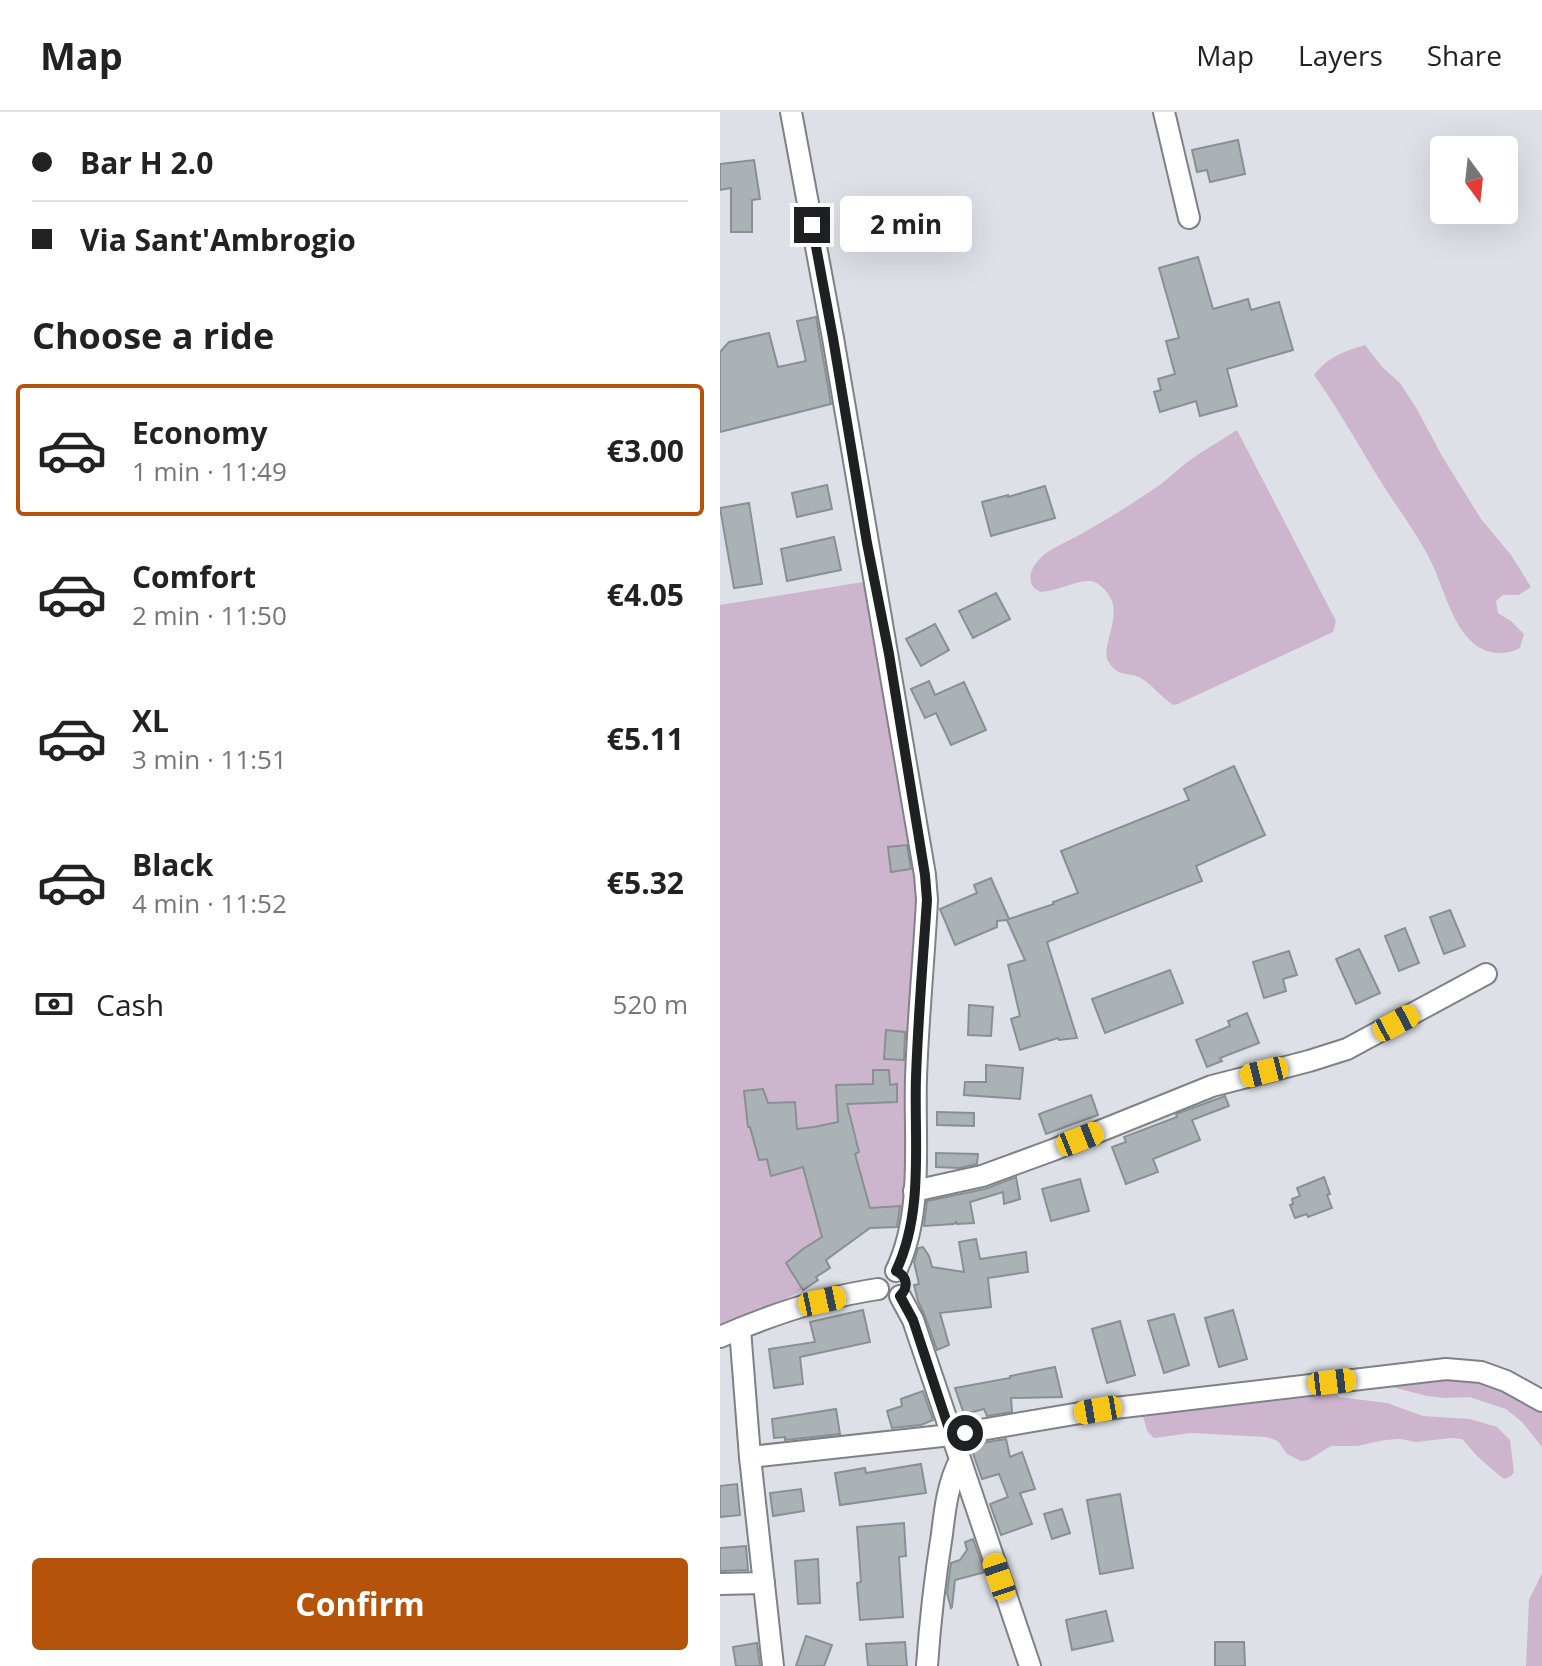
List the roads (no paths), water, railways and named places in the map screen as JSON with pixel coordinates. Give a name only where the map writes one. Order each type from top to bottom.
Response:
[{"type":"street","points":[[791,112],[925,875],[927,900],[916,1077],[912,1223],[896,1271]]},
{"type":"street","points":[[1164,112],[1189,218]]},
{"type":"street","points":[[914,1191],[982,1176],[1212,1086],[1347,1049],[1486,974]]},
{"type":"street","points":[[896,1271],[905,1280],[905,1289],[896,1298],[887,1298],[878,1289],[878,1282],[882,1274],[896,1271]]},
{"type":"street","points":[[720,1337],[781,1313],[878,1289]]},
{"type":"street","points":[[900,1296],[913,1320],[1030,1666]]},
{"type":"street","points":[[740,1329],[750,1457],[773,1666]]},
{"type":"street","points":[[750,1457],[951,1435],[1098,1410],[1414,1373],[1481,1372],[1506,1381],[1542,1401]]},
{"type":"street","points":[[927,1666],[935,1575],[948,1492],[960,1460]]},
{"type":"street","points":[[720,1584],[764,1583]]}]
